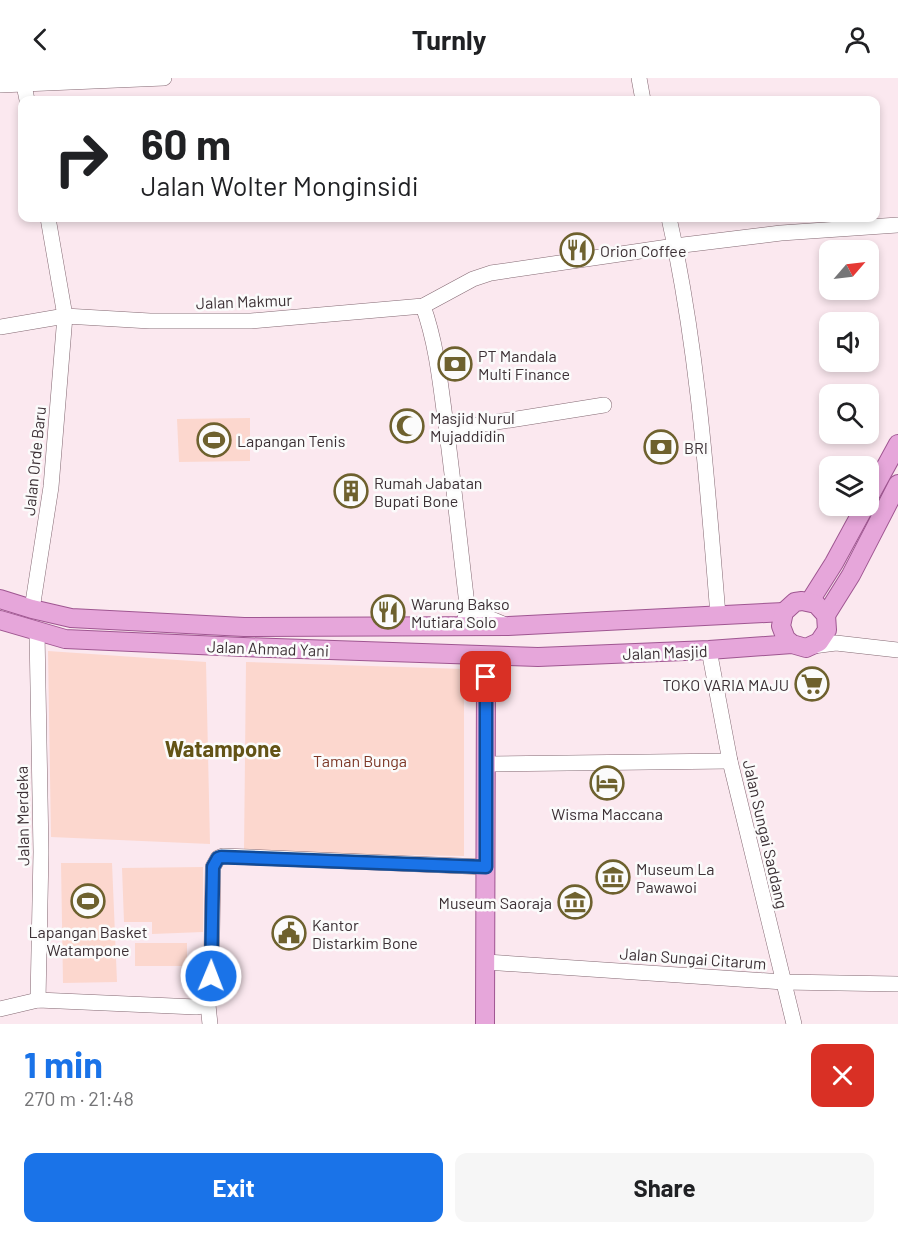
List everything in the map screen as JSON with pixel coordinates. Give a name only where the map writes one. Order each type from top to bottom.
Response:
[{"type":"main road","points":[[879,479],[898,444]]},
{"type":"main road","points":[[830,629],[822,609],[810,601],[795,602],[784,612],[781,626],[786,639],[792,644],[806,648],[819,642],[830,629],[850,575],[896,490]]},
{"type":"main road","points":[[810,601],[860,516]]},
{"type":"main road","points":[[834,563],[850,575]]},
{"type":"main road","name":"Jalan Ahmad Yani","points":[[0,599],[71,618],[202,625],[255,627],[465,617],[508,626],[532,626]]},
{"type":"main road","name":"Jalan Masjid","points":[[532,626],[784,612]]},
{"type":"main road","points":[[465,617],[467,655],[486,677],[488,764],[485,1024]]},
{"type":"main road","name":"Jalan Ahmad Yani","points":[[0,620],[65,639],[538,657]]},
{"type":"main road","points":[[201,645],[202,625]]},
{"type":"main road","points":[[486,677],[512,656],[508,626]]},
{"type":"main road","points":[[255,627],[255,648]]},
{"type":"main road","name":"Jalan Masjid","points":[[538,657],[792,644]]},
{"type":"street","points":[[0,85],[164,78]]},
{"type":"street","points":[[639,78],[643,96]]},
{"type":"street","points":[[24,85],[26,96]]},
{"type":"street","name":"Jalan Orde Baru","points":[[32,609],[51,487],[65,316],[49,222]]},
{"type":"street","points":[[670,222],[700,411],[718,615]]},
{"type":"street","points":[[465,617],[447,430],[432,330],[423,306],[473,279],[490,273],[675,246],[781,234],[898,225]]},
{"type":"street","name":"Jalan Makmur","points":[[0,327],[65,316],[150,321],[251,321],[423,306]]},
{"type":"street","points":[[447,430],[604,405]]},
{"type":"street","points":[[830,629],[898,650]]},
{"type":"street","name":"Jalan Merdeka","points":[[37,632],[41,852],[39,1000]]},
{"type":"street","name":"Jalan Sungai Saddang","points":[[709,650],[730,761],[794,1024]]},
{"type":"street","points":[[488,764],[730,761]]},
{"type":"street","points":[[210,1024],[208,1005],[211,998],[213,867],[218,858],[224,856],[263,857],[486,867]]},
{"type":"street","name":"Jalan Sungai Citarum","points":[[486,962],[783,982],[898,984]]},
{"type":"street","points":[[0,1009],[39,1000],[208,1005]]},
{"type":"green space","name":"Lapangan Tenis","points":[[250,418],[250,461],[179,462],[177,419]]},
{"type":"green space","points":[[48,651],[206,662],[210,844],[51,837]]},
{"type":"green space","name":"Taman Bunga","points":[[246,662],[464,669],[464,856],[244,852]]},
{"type":"green space","points":[[61,863],[112,863],[117,982],[63,983]]},
{"type":"green space","points":[[203,867],[203,932],[152,934],[152,922],[124,922],[122,868]]},
{"type":"green space","points":[[135,943],[187,943],[187,966],[135,966]]},
{"type":"place","name":"Orion Coffee","points":[[577,250]]},
{"type":"place","name":"PT Mandala Multi Finance","points":[[455,364]]},
{"type":"place","name":"Masjid Nurul Mujaddidin","points":[[407,426]]},
{"type":"place","name":"Lapangan Tenis","points":[[214,440]]},
{"type":"place","name":"BRI","points":[[661,447]]},
{"type":"place","name":"Rumah Jabatan Bupati Bone","points":[[351,491]]},
{"type":"place","name":"Warung Bakso Mutiara Solo","points":[[388,612]]},
{"type":"place","name":"TOKO VARIA MAJU","points":[[812,684]]},
{"type":"place","name":"Wisma Maccana","points":[[607,783]]},
{"type":"place","name":"Museum La Pawawoi","points":[[613,877]]},
{"type":"place","name":"Lapangan Basket Watampone","points":[[88,901]]},
{"type":"place","name":"Museum Saoraja","points":[[575,902]]},
{"type":"place","name":"Kantor Distarkim Bone","points":[[289,933]]},
{"type":"district","name":"Watampone","points":[[223,748]]},
{"type":"route","points":[[211,976],[213,867],[218,858],[224,856],[263,857],[486,867],[488,764],[486,677]]}]
